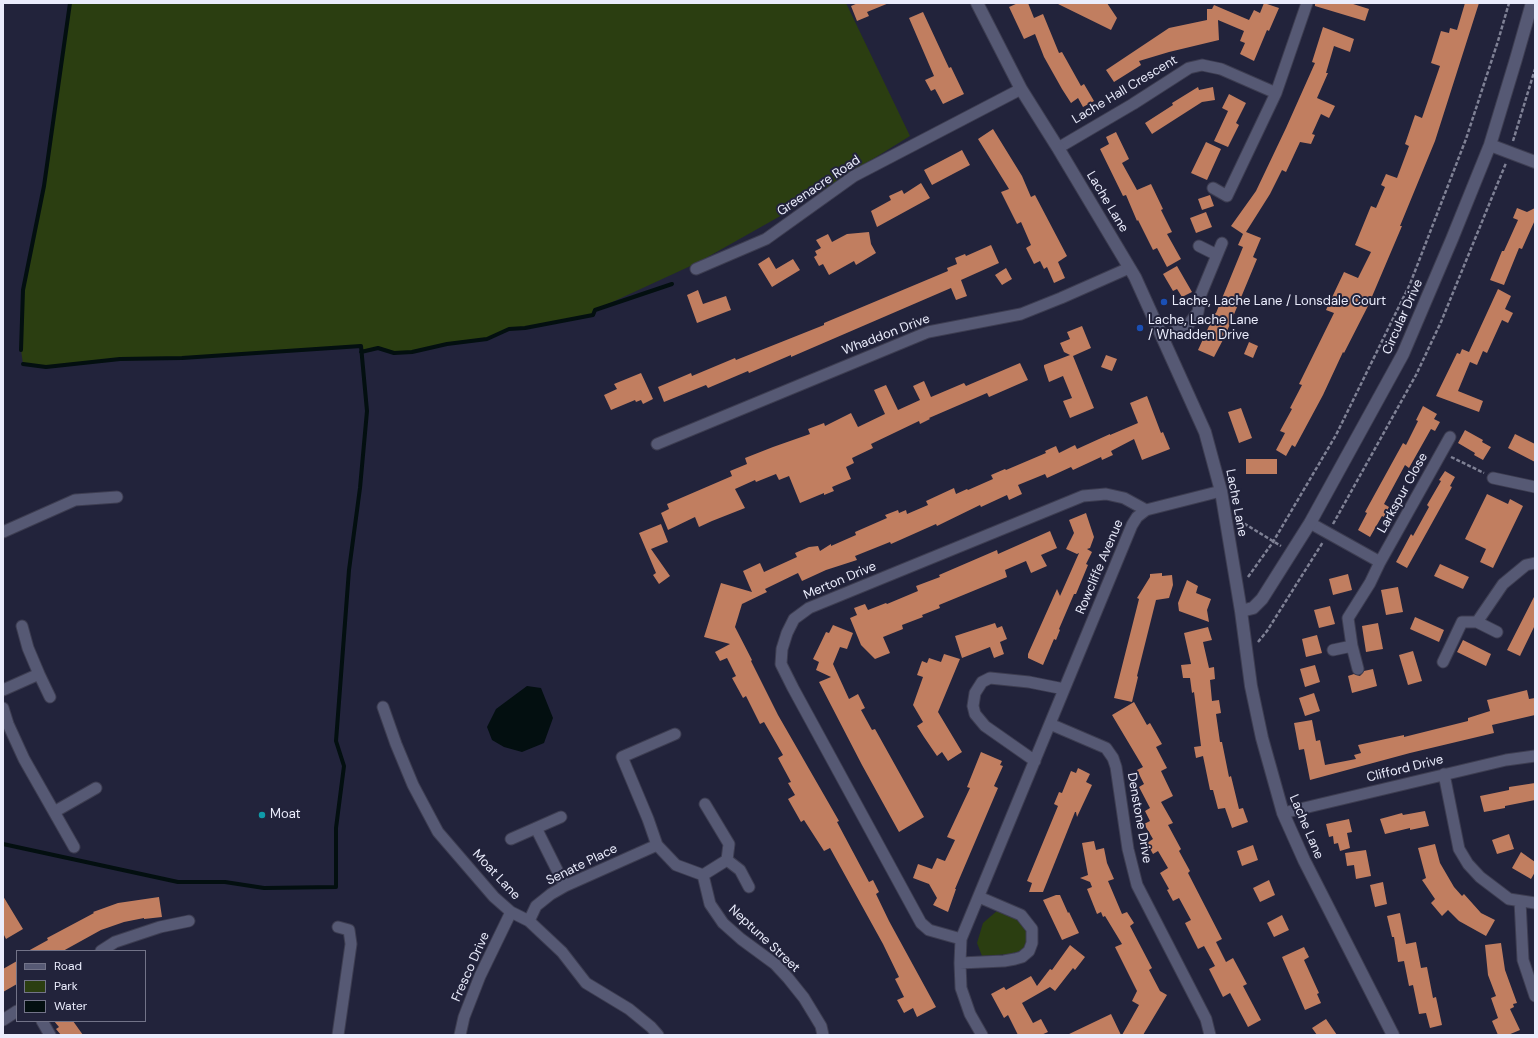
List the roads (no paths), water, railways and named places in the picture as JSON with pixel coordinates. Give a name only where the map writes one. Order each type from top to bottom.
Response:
[{"type":"street","name":"Lache Lane","points":[[977,3],[1021,89],[1058,148],[1129,268],[1205,432],[1227,525],[1251,686],[1262,738],[1283,814],[1304,860],[1393,1035]]},
{"type":"street","points":[[1213,188],[1227,196],[1276,93],[1307,3]]},
{"type":"street","name":"Circular Drive","points":[[1241,611],[1252,608],[1262,599],[1310,524],[1403,354],[1490,145],[1532,3]]},
{"type":"street","name":"Lache Hall Crescent","points":[[1058,148],[1133,104],[1189,68],[1202,65],[1222,69],[1276,93]]},
{"type":"street","name":"Greenacre Road","points":[[696,270],[766,239],[854,176],[1021,89]]},
{"type":"street","points":[[1490,145],[1535,162]]},
{"type":"street","points":[[1162,337],[1188,325],[1198,312],[1201,294],[1222,243]]},
{"type":"street","points":[[1199,246],[1217,255]]},
{"type":"street","name":"Whaddon Drive","points":[[658,444],[928,332],[1021,314],[1062,298],[1129,268]]},
{"type":"street","name":"Larkspur Close","points":[[1358,669],[1352,646],[1348,618],[1370,582],[1450,438]]},
{"type":"street","points":[[1493,478],[1535,487]]},
{"type":"street","points":[[1146,510],[1220,491]]},
{"type":"street","name":"Merton Drive","points":[[961,939],[929,930],[921,923],[781,664],[782,649],[787,632],[794,619],[809,608],[1083,496],[1106,494],[1124,498],[1146,510]]},
{"type":"street","points":[[3,532],[75,500],[117,497]]},
{"type":"street","name":"Rowcliffe Avenue","points":[[982,1035],[970,1014],[961,988],[961,939],[1132,525],[1137,517],[1146,510]]},
{"type":"street","points":[[1310,524],[1380,562]]},
{"type":"street","points":[[1477,622],[1503,584],[1531,564]]},
{"type":"street","points":[[1443,662],[1462,622],[1477,622],[1497,632]]},
{"type":"street","points":[[22,626],[28,648],[38,674],[50,697]]},
{"type":"street","points":[[1333,650],[1352,646]]},
{"type":"street","points":[[3,690],[38,674]]},
{"type":"street","points":[[1035,761],[985,726],[975,714],[973,706],[975,694],[982,682],[990,678],[1029,682],[1064,689]]},
{"type":"street","name":"Moat Lane","points":[[383,707],[413,785],[438,832],[494,897],[511,912],[529,921],[562,952],[586,984],[629,1009],[651,1027],[658,1035]]},
{"type":"street","points":[[3,708],[8,724],[24,759],[74,848]]},
{"type":"street","name":"Denstone Drive","points":[[1050,724],[1106,748],[1112,758],[1116,767],[1128,848],[1137,885],[1206,1019],[1210,1035]]},
{"type":"street","points":[[675,734],[622,757],[648,819],[657,845],[676,865],[703,875],[727,860]]},
{"type":"street","name":"Clifford Drive","points":[[1283,814],[1444,774],[1506,760],[1535,756]]},
{"type":"street","points":[[1444,774],[1459,849],[1468,864],[1493,888],[1509,898],[1520,902],[1535,903]]},
{"type":"street","points":[[54,812],[96,788]]},
{"type":"street","points":[[705,804],[729,844],[727,860]]},
{"type":"street","points":[[511,839],[561,817]]},
{"type":"street","points":[[536,828],[565,886]]},
{"type":"street","name":"Senate Place","points":[[529,921],[536,906],[551,894],[565,886],[657,845]]},
{"type":"street","points":[[727,860],[740,870],[749,887]]},
{"type":"street","name":"Neptune Street","points":[[703,875],[710,904],[723,923],[741,939],[775,964],[788,978],[804,998],[821,1026],[823,1035]]},
{"type":"street","points":[[960,963],[1016,959],[1028,951],[1032,943],[1032,929],[1021,915],[979,897]]},
{"type":"street","points":[[1520,902],[1523,960],[1535,996]]},
{"type":"street","name":"Fresco Drive","points":[[460,1035],[464,1017],[480,976],[511,912]]},
{"type":"street","points":[[103,950],[115,942],[160,927],[189,921]]},
{"type":"street","points":[[338,927],[349,930],[351,944],[338,1035]]},
{"type":"street","points":[[3,1020],[16,1012]]},
{"type":"street","points":[[43,1022],[50,1035]]},
{"type":"water","points":[[527,686],[541,688],[553,718],[544,743],[522,752],[504,747],[492,740],[487,727],[496,709]]},
{"type":"waterway","points":[[21,350],[23,290],[44,186],[70,3]]},
{"type":"waterway","points":[[361,352],[378,348],[394,353],[412,352],[447,344],[487,339],[509,329],[525,328],[593,315],[595,310],[672,284]]},
{"type":"waterway","points":[[3,844],[178,882],[225,882],[264,888],[336,887],[336,828],[344,766],[336,741],[349,570],[360,488],[367,411],[361,346],[182,358],[120,359],[46,367],[23,364]]},
{"type":"place","name":"Lache, Lache Lane / Lonsdale Court","points":[[1164,302]]},
{"type":"place","name":"Lache, Lache Lane / Whadden Drive","points":[[1140,328]]},
{"type":"place","name":"Moat","points":[[262,815]]}]
